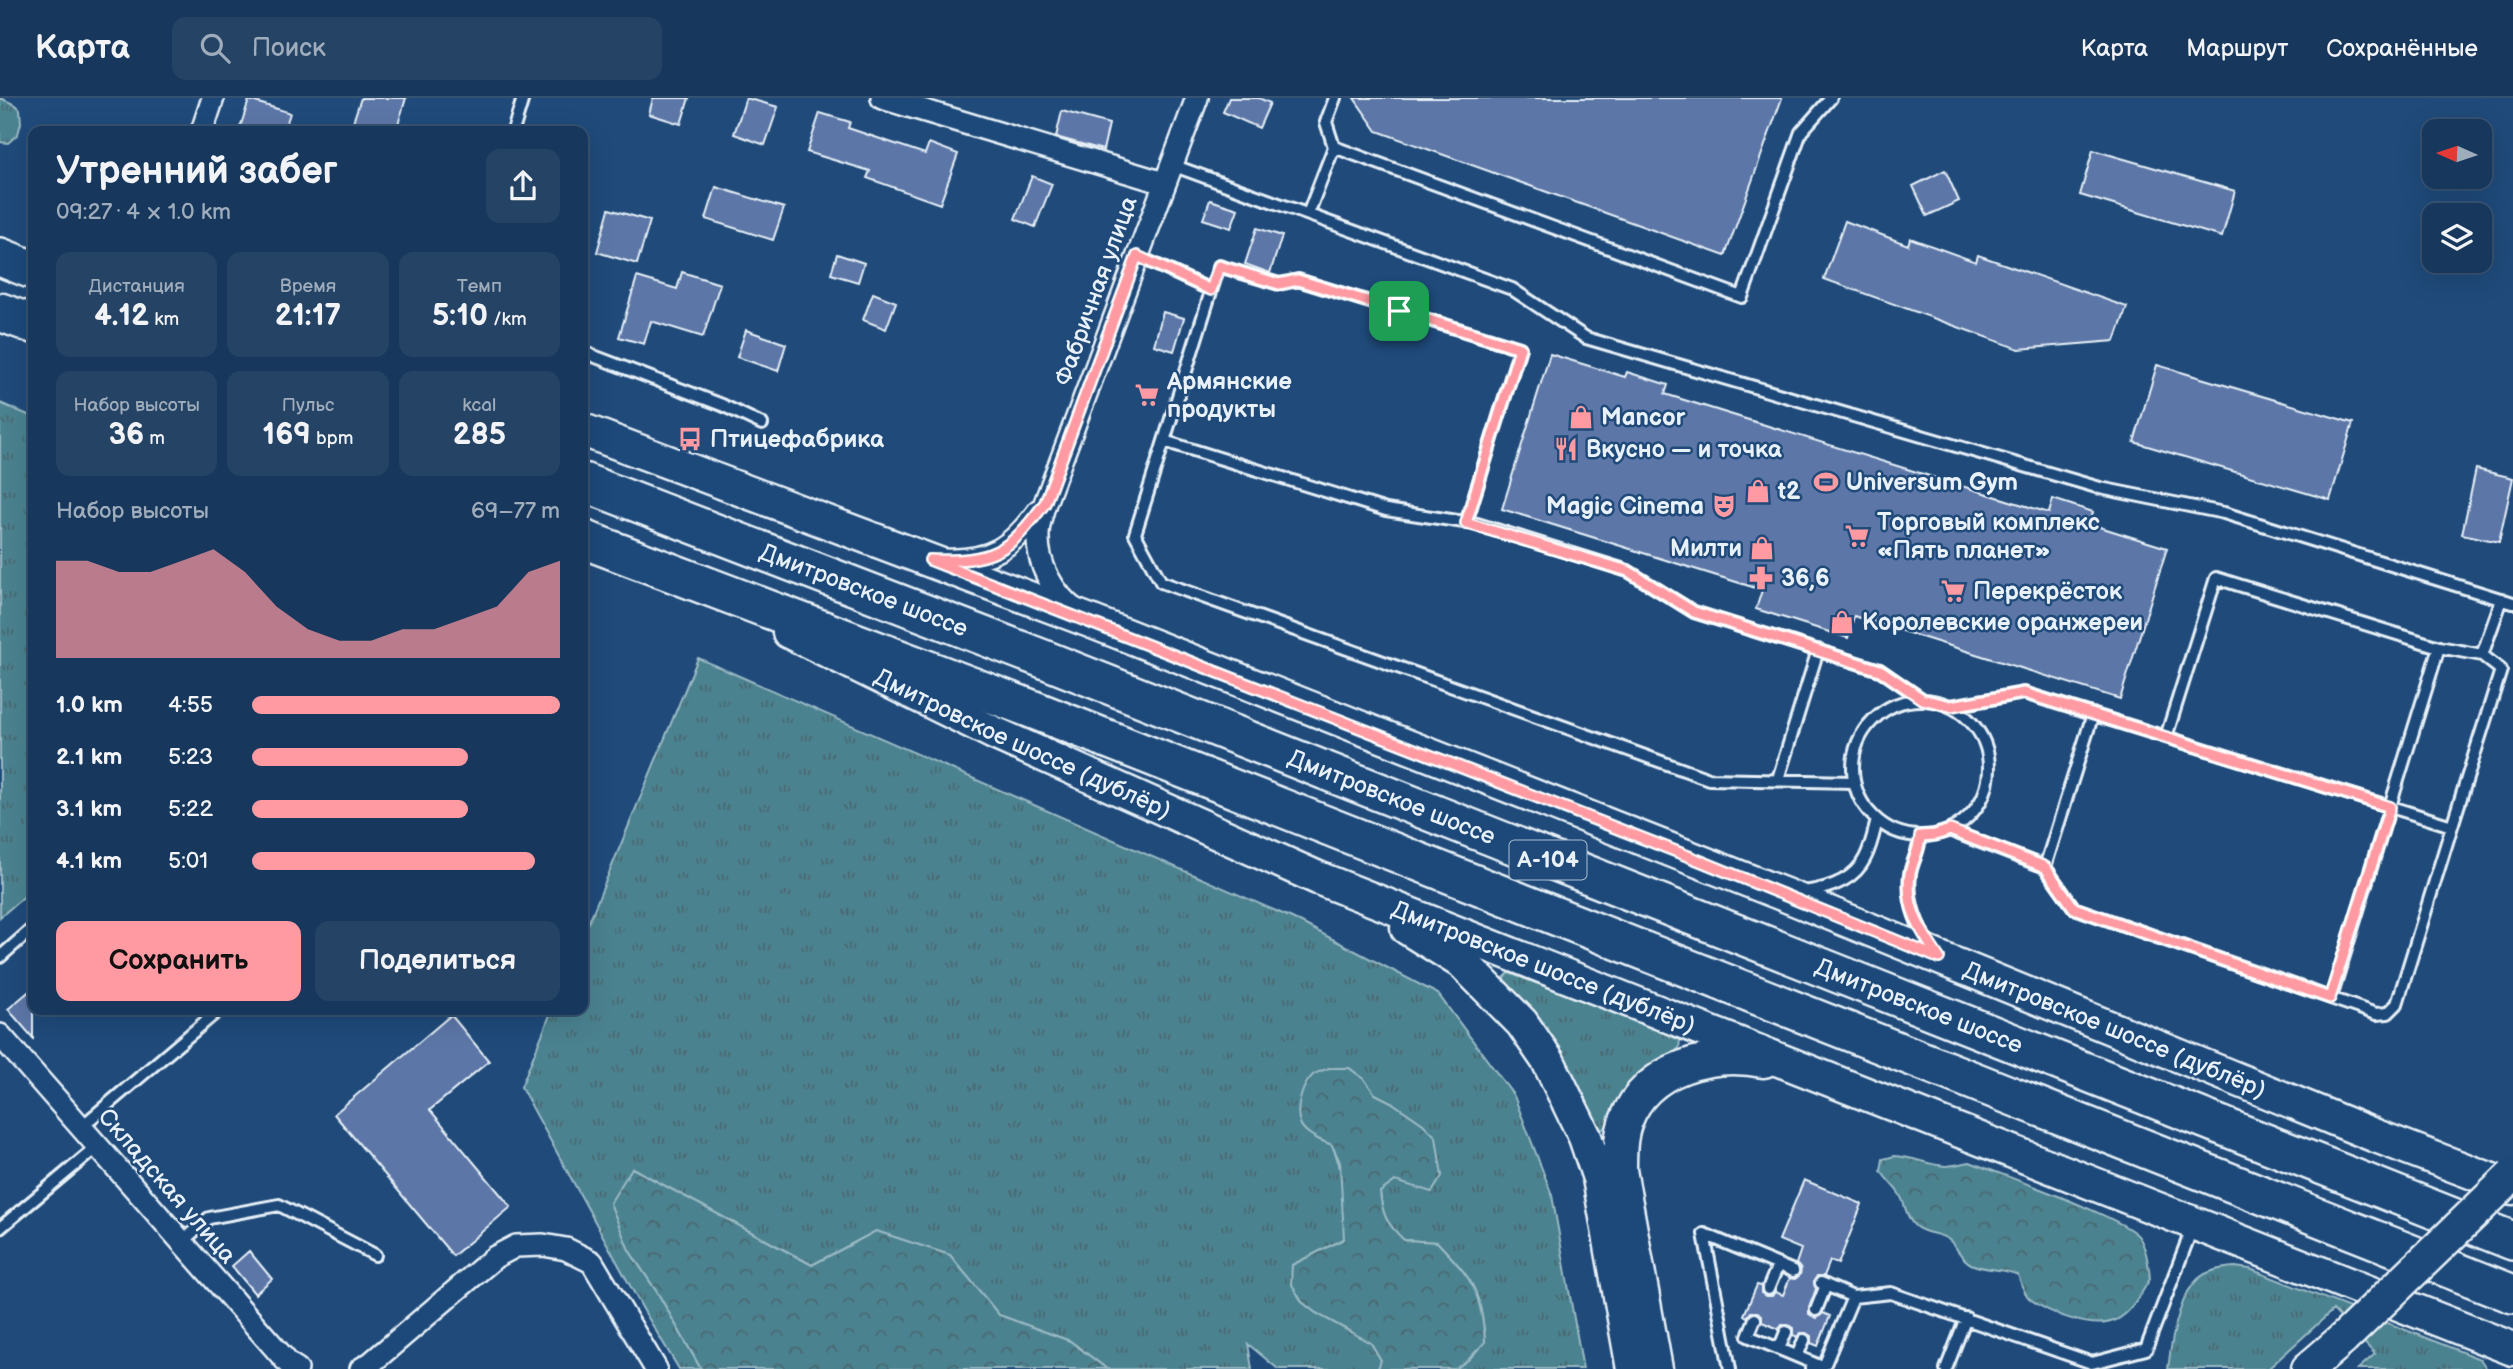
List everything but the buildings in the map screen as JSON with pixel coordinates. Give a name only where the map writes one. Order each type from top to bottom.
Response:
[{"type":"highway","points":[[0,312],[28,322]]},
{"type":"highway","name":"Дмитровское шоссе","points":[[588,484],[1046,660],[2513,1241]]},
{"type":"highway","name":"Дмитровское шоссе","points":[[588,541],[1029,708],[2513,1294]]},
{"type":"main road","name":"Дмитровское шоссе (дублёр)","points":[[588,432],[1090,621],[1785,895],[2376,1136],[2513,1188]]},
{"type":"main road","name":"Дмитровское шоссе (дублёр)","points":[[671,574],[993,733],[1318,878],[2513,1349]]},
{"type":"main road","points":[[1318,878],[1422,936],[1463,963],[1522,1023],[1548,1061],[1585,1137],[1599,1178],[1633,1369]]},
{"type":"main road","points":[[1656,1369],[1620,1170],[1620,1147],[1626,1122],[1639,1096],[1669,1071],[1694,1063],[1757,1060],[1809,1070]]},
{"type":"main road","points":[[2308,1369],[2343,1339],[2513,1175]]},
{"type":"street","points":[[204,126],[213,98]]},
{"type":"street","points":[[882,98],[1168,174]]},
{"type":"street","name":"Фабричная улица","points":[[1090,621],[1065,603],[1048,578],[1039,557],[1037,533],[1045,503],[1197,98]]},
{"type":"street","name":"Фабричная улица","points":[[930,560],[966,561],[987,556],[1007,546],[1026,529],[1045,503]]},
{"type":"street","name":"Складская улица","points":[[0,1035],[289,1364],[297,1369]]},
{"type":"street","points":[[360,1369],[371,1363],[495,1257],[516,1246],[543,1245],[566,1248],[592,1262],[656,1369]]},
{"type":"lane","points":[[515,126],[523,98]]},
{"type":"lane","points":[[1308,214],[1334,146],[1326,122],[1335,98]]},
{"type":"lane","points":[[1334,146],[1742,297],[1801,132],[1831,98]]},
{"type":"lane","points":[[1168,174],[1308,214],[1512,289],[1586,338],[2100,488],[2224,513],[2508,601],[2482,655]]},
{"type":"lane","points":[[1137,256],[1211,290]]},
{"type":"lane","points":[[1466,523],[1520,348],[1298,280],[1279,284],[1219,266],[1135,534],[1161,582],[1709,779],[1854,782]]},
{"type":"lane","points":[[588,354],[722,405],[762,424]]},
{"type":"lane","points":[[1164,441],[1386,510],[1466,523],[1628,571],[1694,612],[1880,670],[1922,699],[1951,706],[1970,720],[1983,739],[1989,769],[1987,784],[1974,811],[1963,822],[1935,835],[1920,836],[1898,832],[1877,820],[1859,796],[1854,782],[1854,751],[1868,724],[1892,706],[1922,699]]},
{"type":"lane","points":[[1950,830],[2045,867],[2074,908],[2376,1014],[2388,1013],[2397,1004],[2501,670],[2482,655],[2439,647],[2216,578],[2166,737]]},
{"type":"lane","points":[[2330,998],[2439,647]]},
{"type":"lane","points":[[1778,779],[1818,650]]},
{"type":"lane","points":[[1951,706],[2024,693],[2452,826]]},
{"type":"lane","points":[[2045,867],[2093,714]]},
{"type":"lane","points":[[1785,895],[1823,890],[1848,878],[1865,859],[1877,820]]},
{"type":"lane","points":[[1920,836],[1920,847],[1910,873],[1910,900],[1916,923],[1939,958]]},
{"type":"lane","points":[[0,957],[28,932]]},
{"type":"lane","points":[[81,1127],[213,1015]]},
{"type":"lane","points":[[0,1227],[98,1146]]},
{"type":"lane","points":[[182,1242],[209,1218],[279,1205],[375,1255]]},
{"type":"lane","points":[[1816,1310],[1823,1284],[1853,1297],[1891,1293],[2092,1363],[2146,1349],[2194,1225]]},
{"type":"lane","points":[[1730,1369],[1704,1234],[1793,1271]]},
{"type":"lane","points":[[1768,1289],[1777,1265]]},
{"type":"lane","points":[[1755,1320],[1748,1336],[1797,1356],[1815,1368],[1825,1364],[1853,1297]]},
{"type":"lane","points":[[1946,1369],[1966,1318]]},
{"type":"lane","points":[[1779,1349],[1786,1332]]},
{"type":"lane","points":[[1797,1356],[1804,1340]]},
{"type":"green space","points":[[0,98],[20,109],[21,123],[18,134],[8,143],[0,142]]},
{"type":"green space","points":[[0,403],[28,415],[28,893],[0,917]]},
{"type":"green space","points":[[698,658],[1292,918],[1438,994],[1514,1096],[1552,1195],[1583,1369],[1455,1369],[1469,1359],[1485,1341],[1481,1309],[1473,1286],[1437,1242],[1404,1240],[1386,1219],[1381,1200],[1380,1192],[1395,1181],[1423,1124],[1375,1094],[1364,1079],[1349,1068],[1329,1068],[1314,1138],[1332,1145],[1336,1156],[1343,1191],[1344,1239],[1292,1265],[1302,1302],[1316,1313],[1371,1343],[1381,1360],[1378,1369],[1278,1369],[1248,1344],[1252,1369],[1107,1369],[1070,1341],[999,1315],[950,1255],[876,1231],[812,1265],[632,1168],[629,1250],[659,1295],[701,1369],[679,1369],[644,1311],[521,1087],[550,1015],[588,1015],[588,924]]},
{"type":"green space","points":[[1509,973],[1675,1035],[1680,1040],[1679,1048],[1614,1121],[1607,1128],[1598,1130],[1501,981]]},
{"type":"green space","points":[[1329,1068],[1349,1068],[1364,1079],[1375,1094],[1423,1124],[1436,1137],[1442,1176],[1432,1192],[1395,1181],[1380,1192],[1384,1213],[1398,1234],[1404,1240],[1437,1242],[1473,1286],[1481,1309],[1485,1342],[1455,1369],[1378,1369],[1381,1360],[1371,1343],[1316,1313],[1302,1302],[1291,1283],[1292,1265],[1344,1239],[1340,1162],[1332,1145],[1306,1131],[1299,1117],[1299,1104],[1306,1085],[1313,1075]]},
{"type":"green space","points":[[1895,1156],[1946,1166],[1970,1162],[2111,1219],[2139,1237],[2146,1252],[2150,1279],[2131,1308],[2116,1320],[2106,1323],[2083,1322],[2048,1310],[2028,1297],[2018,1275],[1971,1264],[1949,1240],[1915,1226],[1898,1192],[1881,1171],[1883,1159]]},
{"type":"green space","points":[[632,1168],[812,1265],[876,1231],[950,1255],[999,1315],[1070,1341],[1107,1369],[701,1369],[659,1295],[629,1250],[610,1203]]},
{"type":"green space","points":[[2235,1267],[2250,1269],[2480,1359],[2487,1369],[2358,1369],[2375,1354],[2333,1310],[2268,1369],[2168,1369],[2177,1321],[2191,1287],[2206,1273]]},
{"type":"place","name":"Армянские продукты","points":[[1147,395]]},
{"type":"place","name":"Mancor","points":[[1581,417]]},
{"type":"place","name":"Птицефабрика","points":[[690,439]]},
{"type":"place","name":"Вкусно — и точка","points":[[1566,449]]},
{"type":"place","name":"Universum Gym","points":[[1826,482]]},
{"type":"place","name":"t2","points":[[1758,491]]},
{"type":"place","name":"Magic Cinema","points":[[1724,506]]},
{"type":"place","name":"Торговый комплекс «Пять планет»","points":[[1857,536]]},
{"type":"place","name":"Милти","points":[[1762,548]]},
{"type":"place","name":"36,6","points":[[1761,578]]},
{"type":"place","name":"Перекрёсток","points":[[1953,591]]},
{"type":"place","name":"Королевские оранжереи","points":[[1842,622]]},
{"type":"route","points":[[1137,256],[1211,290],[1219,266],[1279,284],[1298,280],[1399,311],[1520,348],[1466,523],[1477,524],[1628,571],[1694,612],[1880,670],[1922,699],[1951,706],[2024,693],[2390,807],[2330,998],[2074,908],[2045,867],[1950,830],[1920,836],[1920,847],[1910,873],[1910,900],[1916,923],[1939,958],[1698,860],[930,560],[966,561],[987,556],[1007,546],[1026,529],[1045,503],[1137,256]]}]
